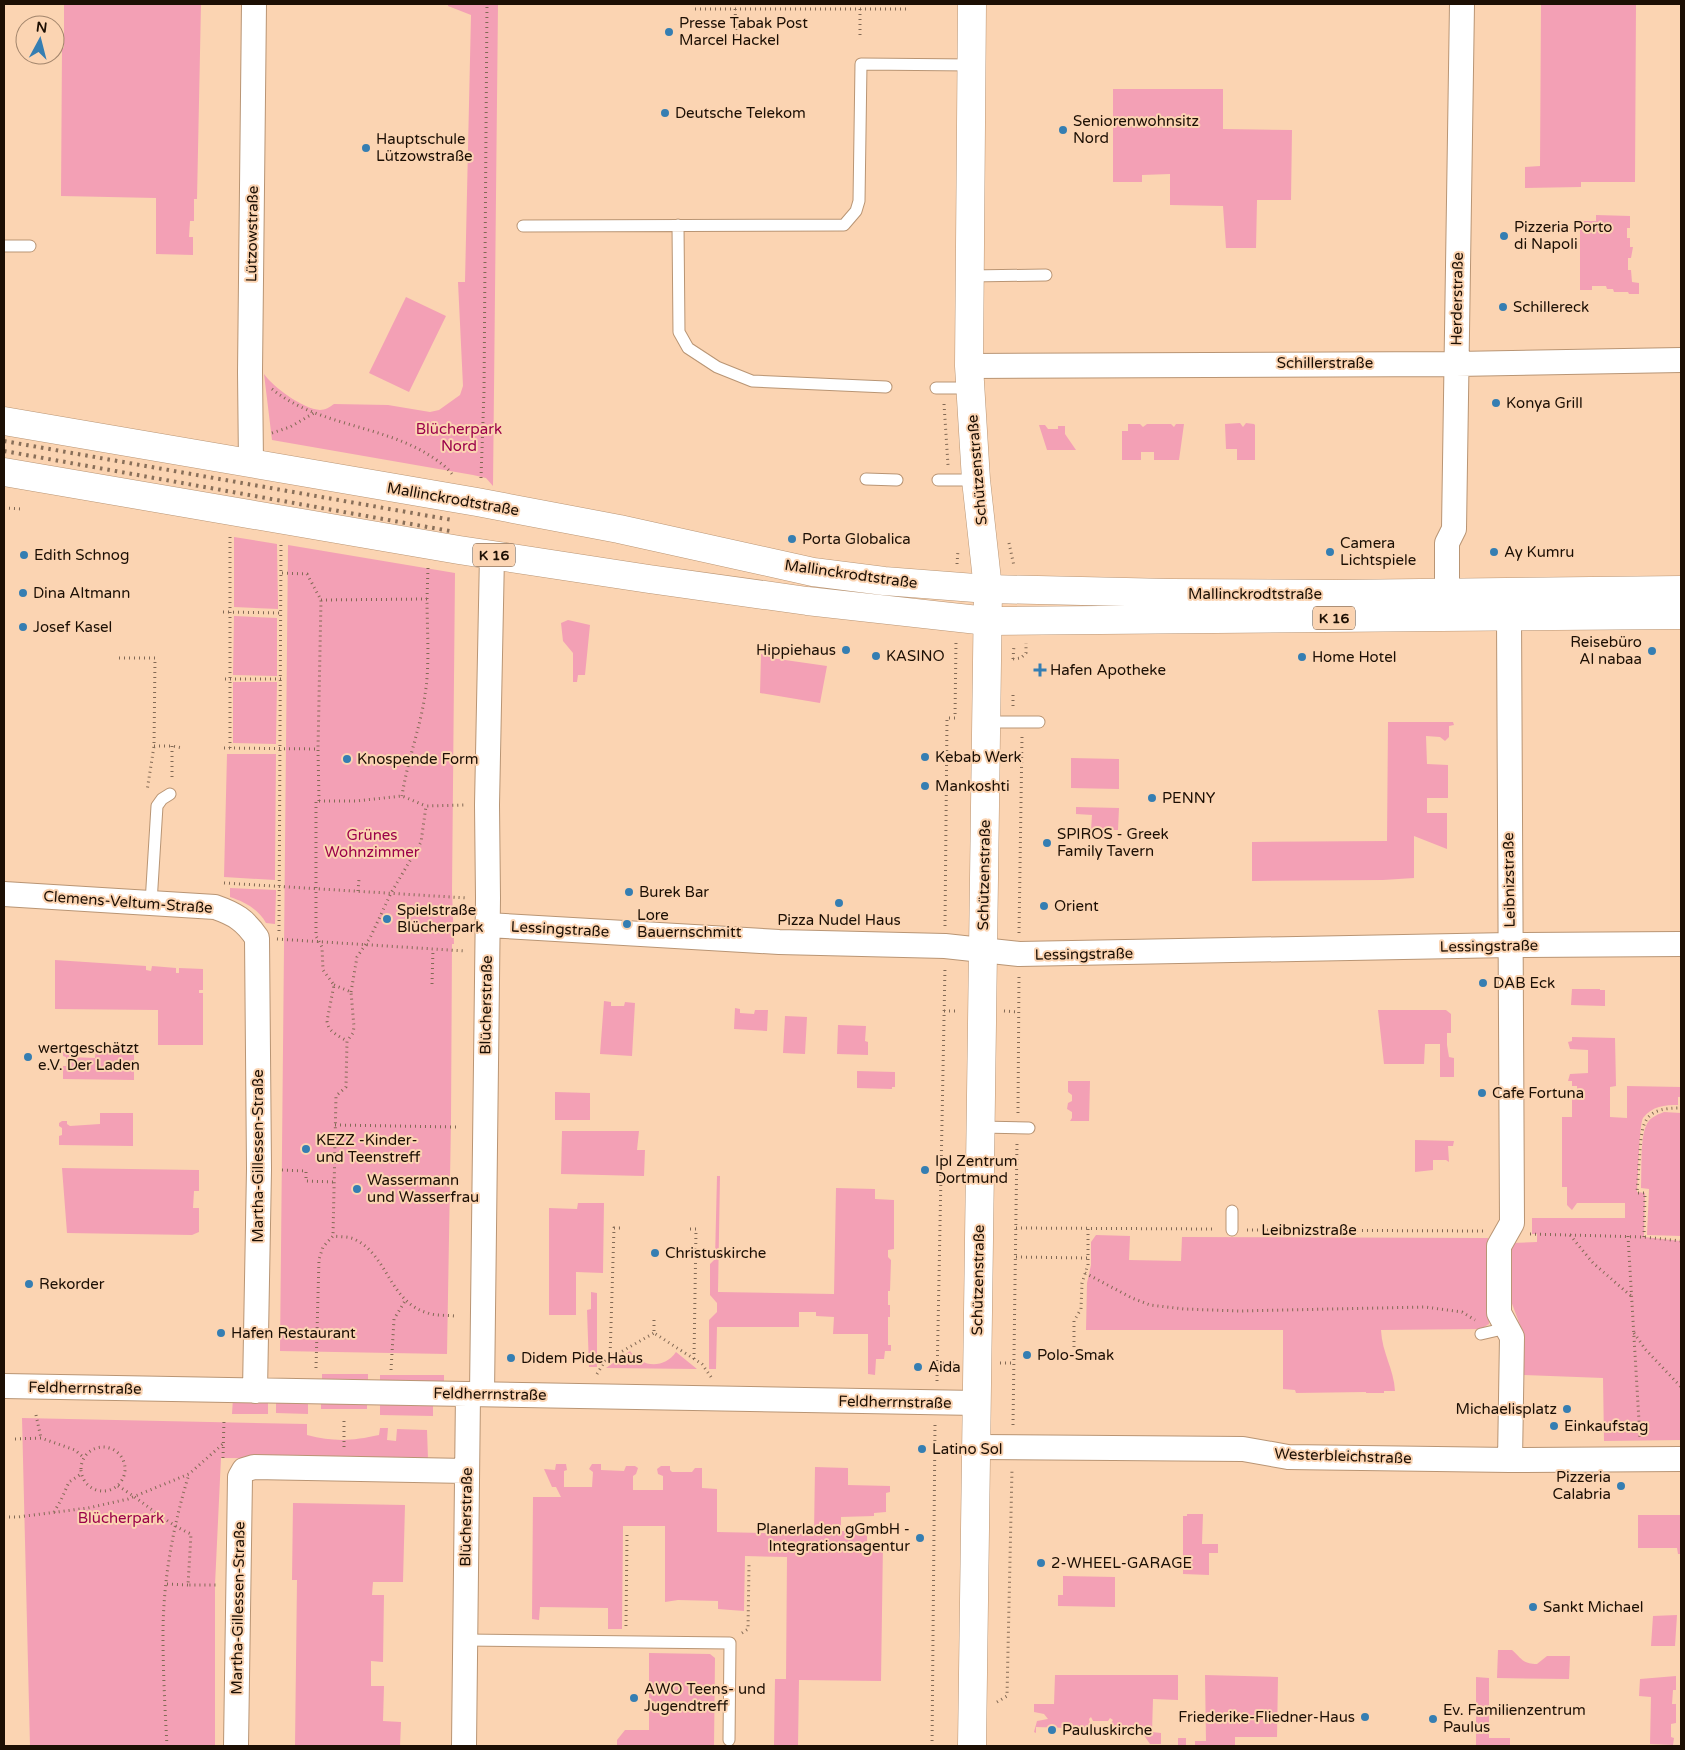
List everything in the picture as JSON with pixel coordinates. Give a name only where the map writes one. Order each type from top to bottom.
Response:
[{"type":"main road","name":"Schützenstraße","points":[[972,4],[970,377],[976,480],[988,589],[972,1746]]},
{"type":"main road","name":"Mallinckrodtstraße","points":[[4,421],[477,502],[620,529],[813,572],[884,581],[988,589],[1177,594],[1681,590]]},
{"type":"main road","name":"Mallinckrodtstraße","points":[[4,472],[492,555],[736,592],[987,620],[1681,615]]},
{"type":"street","name":"Lützowstraße","points":[[251,464],[250,372],[254,4]]},
{"type":"street","name":"Herderstraße","points":[[1447,592],[1447,543],[1454,529],[1462,4]]},
{"type":"street","name":"Schillerstraße","points":[[970,377],[1681,360]]},
{"type":"street","name":"Blücherstraße","points":[[464,1746],[467,1471],[475,1394],[488,898],[487,805],[492,555]]},
{"type":"street","name":"Leibnizstraße","points":[[1508,616],[1508,861],[1512,1223],[1498,1246],[1499,1312],[1512,1337],[1510,1460]]},
{"type":"street","name":"Clemens-Veltum-Straße","points":[[4,894],[215,907],[232,913],[261,934]]},
{"type":"street","name":"Lessingstraße","points":[[487,924],[779,942],[945,946],[1019,954],[1510,945],[1681,944]]},
{"type":"street","name":"Martha-Gillessen-Straße","points":[[255,1390],[261,934]]},
{"type":"street","name":"Feldherrnstraße","points":[[4,1386],[977,1403]]},
{"type":"street","name":"Westerbleichstraße","points":[[976,1447],[1243,1449],[1288,1457],[1510,1460],[1681,1459]]},
{"type":"street","name":"Martha-Gillessen-Straße","points":[[236,1746],[240,1477],[244,1470],[254,1467],[467,1471]]},
{"type":"lane","points":[[523,226],[844,225],[856,211],[859,201],[861,64],[972,65]]},
{"type":"lane","points":[[678,226],[679,332],[688,348],[717,367],[752,381],[886,387]]},
{"type":"lane","points":[[4,246],[30,246]]},
{"type":"lane","points":[[970,276],[1046,275]]},
{"type":"lane","points":[[936,388],[970,377]]},
{"type":"lane","points":[[866,479],[897,480]]},
{"type":"lane","points":[[938,480],[976,480]]},
{"type":"lane","points":[[986,722],[1022,720],[1039,722]]},
{"type":"lane","points":[[151,903],[157,806],[170,794]]},
{"type":"lane","points":[[980,1127],[1023,1127]]},
{"type":"lane","points":[[1232,1211],[1232,1230]]},
{"type":"lane","points":[[1481,1334],[1506,1326]]},
{"type":"lane","points":[[465,1640],[730,1643],[729,1740]]},
{"type":"path","points":[[480,482],[484,392],[487,4]]},
{"type":"path","points":[[736,4],[736,37]]},
{"type":"path","points":[[860,4],[860,37]]},
{"type":"path","points":[[695,9],[909,9]]},
{"type":"path","points":[[268,386],[280,396],[314,413],[406,442],[433,457],[450,471],[454,477]]},
{"type":"path","points":[[266,435],[290,426],[314,413]]},
{"type":"path","points":[[4,508],[22,509]]},
{"type":"path","points":[[230,534],[228,679],[230,748]]},
{"type":"path","points":[[281,539],[280,886],[261,934],[318,941],[486,954]]},
{"type":"path","points":[[402,796],[427,681],[428,564]]},
{"type":"path","points":[[282,573],[307,574],[321,600],[318,749],[319,801]]},
{"type":"path","points":[[321,600],[427,599]]},
{"type":"path","points":[[224,612],[281,613]]},
{"type":"path","points":[[1013,659],[1021,658],[1026,653],[1026,639]]},
{"type":"path","points":[[119,658],[155,658],[154,746],[146,801]]},
{"type":"path","points":[[945,934],[947,718],[955,718],[956,658]]},
{"type":"path","points":[[228,679],[281,679]]},
{"type":"path","points":[[1013,688],[1012,717],[1022,720],[1020,935]]},
{"type":"path","points":[[225,715],[230,715]]},
{"type":"path","points":[[154,746],[183,748]]},
{"type":"path","points":[[224,748],[318,749]]},
{"type":"path","points":[[351,992],[334,985],[323,970],[322,947],[316,936],[316,801],[356,801],[402,796],[426,806],[455,806]]},
{"type":"path","points":[[316,1368],[318,1259],[323,1247],[333,1236],[336,1096],[346,1087],[347,1041],[354,1028],[351,992],[357,957],[370,938],[421,842],[426,806]]},
{"type":"path","points":[[358,891],[359,879]]},
{"type":"path","points":[[224,884],[488,898]]},
{"type":"path","points":[[432,984],[433,949]]},
{"type":"path","points":[[936,1389],[945,966]]},
{"type":"path","points":[[1013,1428],[1016,1228],[1023,1127],[1019,970]]},
{"type":"path","points":[[334,985],[327,1021],[328,1027],[347,1041]]},
{"type":"path","points":[[1644,1237],[1645,1193],[1637,1193],[1641,1131],[1647,1118],[1658,1110],[1681,1108]]},
{"type":"path","points":[[336,1125],[456,1127]]},
{"type":"path","points":[[259,1169],[306,1171],[306,1181],[334,1182]]},
{"type":"path","points":[[610,1358],[614,1228],[622,1228]]},
{"type":"path","points":[[1016,1228],[1232,1230]]},
{"type":"path","points":[[1074,1347],[1074,1321],[1081,1309],[1082,1284],[1088,1258],[1088,1228]]},
{"type":"path","points":[[690,1229],[696,1229],[694,1359]]},
{"type":"path","name":"Leibnizstraße","points":[[1232,1230],[1506,1232]]},
{"type":"path","points":[[1506,1232],[1628,1236],[1681,1241]]},
{"type":"path","points":[[1570,1235],[1593,1263],[1632,1297]]},
{"type":"path","points":[[333,1236],[354,1239],[361,1243],[377,1260],[405,1301],[427,1313],[455,1316]]},
{"type":"path","points":[[1628,1236],[1640,1440]]},
{"type":"path","points":[[1016,1257],[1088,1258]]},
{"type":"path","points":[[1085,1273],[1132,1298],[1150,1305],[1184,1310],[1239,1311],[1425,1307],[1462,1312],[1480,1324],[1506,1326]]},
{"type":"path","points":[[391,1370],[394,1319],[405,1301]]},
{"type":"path","points":[[654,1320],[654,1333]]},
{"type":"path","points":[[594,1378],[605,1361],[654,1333]]},
{"type":"path","points":[[654,1333],[702,1364],[713,1380]]},
{"type":"path","points":[[1634,1333],[1646,1350],[1681,1386]]},
{"type":"path","points":[[938,1363],[962,1363]]},
{"type":"path","points":[[36,1415],[41,1438]]},
{"type":"path","points":[[223,1458],[224,1419]]},
{"type":"path","points":[[932,1746],[935,1422]]},
{"type":"path","points":[[15,1439],[41,1438],[74,1450],[83,1457]]},
{"type":"path","points":[[4,1517],[18,1517],[108,1504],[135,1496],[189,1474],[224,1443]]},
{"type":"path","points":[[94,1447],[112,1448],[121,1455],[124,1472],[118,1486],[106,1491],[87,1485],[81,1474],[83,1457],[94,1447]]},
{"type":"path","points":[[995,1703],[1007,1696],[1012,1466]]},
{"type":"path","points":[[53,1512],[69,1482],[81,1474]]},
{"type":"path","points":[[167,1746],[163,1634],[166,1584],[174,1526],[189,1474]]},
{"type":"path","points":[[118,1486],[135,1496],[174,1526],[191,1534],[188,1585]]},
{"type":"path","points":[[626,1642],[627,1531]]},
{"type":"path","points":[[730,1643],[748,1629],[749,1563]]},
{"type":"path","points":[[166,1584],[200,1585]]},
{"type":"green space","points":[[64,4],[201,4],[197,199],[194,199],[194,221],[190,221],[189,237],[193,237],[193,255],[156,254],[156,198],[61,196],[62,65],[65,65]]},
{"type":"green space","name":"Blücherpark Nord","points":[[448,4],[498,4],[493,486],[486,478],[473,475],[272,440],[264,374],[274,385],[297,402],[320,410],[334,404],[388,405],[430,412],[439,410],[460,395],[463,386],[458,282],[465,282],[471,15],[448,6]]},
{"type":"green space","points":[[1541,4],[1636,4],[1635,182],[1581,182],[1581,187],[1525,188],[1525,167],[1540,166]]},
{"type":"green space","points":[[1113,89],[1223,89],[1223,129],[1292,130],[1291,200],[1257,200],[1256,248],[1226,248],[1223,206],[1170,205],[1170,174],[1142,175],[1142,182],[1113,182]]},
{"type":"green space","points":[[1596,215],[1630,216],[1630,228],[1627,228],[1627,238],[1630,238],[1630,247],[1633,247],[1631,258],[1628,258],[1628,270],[1631,270],[1632,282],[1639,283],[1639,294],[1614,292],[1613,289],[1607,289],[1606,286],[1592,286],[1592,290],[1580,290],[1580,221],[1596,221]]},
{"type":"green space","points":[[406,297],[446,316],[409,392],[369,373]]},
{"type":"green space","points":[[1240,423],[1243,427],[1246,423],[1255,425],[1255,460],[1237,460],[1237,449],[1226,449],[1225,424]]},
{"type":"green space","points":[[1128,424],[1140,424],[1143,427],[1147,424],[1171,424],[1174,427],[1176,424],[1184,424],[1179,460],[1154,460],[1154,452],[1141,452],[1141,460],[1122,460],[1122,431],[1128,431]]},
{"type":"green space","points":[[1039,425],[1045,425],[1048,429],[1058,429],[1058,426],[1065,426],[1065,434],[1076,450],[1047,450]]},
{"type":"green space","points":[[234,537],[277,544],[278,609],[234,607]]},
{"type":"green space","name":"Grünes Wohnzimmer","points":[[288,545],[455,573],[452,891],[454,944],[452,944],[447,1354],[280,1351]]},
{"type":"green space","points":[[234,616],[277,618],[277,676],[233,675]]},
{"type":"green space","points":[[568,620],[590,625],[585,675],[578,675],[577,682],[573,682],[573,653],[563,641],[561,623]]},
{"type":"green space","points":[[761,654],[771,656],[771,658],[827,666],[820,703],[760,693]]},
{"type":"green space","points":[[233,682],[277,682],[276,744],[233,743]]},
{"type":"green space","points":[[1388,722],[1453,722],[1454,725],[1449,726],[1449,737],[1445,741],[1440,737],[1426,736],[1427,764],[1448,765],[1448,798],[1427,798],[1427,813],[1447,813],[1447,849],[1414,836],[1414,878],[1252,881],[1252,842],[1387,841]]},
{"type":"green space","points":[[227,754],[276,754],[275,880],[224,877]]},
{"type":"green space","points":[[1071,758],[1119,759],[1119,789],[1071,788]]},
{"type":"green space","points":[[1076,807],[1119,808],[1118,830],[1091,830],[1092,815],[1076,814]]},
{"type":"green space","points":[[230,888],[276,890],[275,924],[266,923],[251,907],[230,897]]},
{"type":"green space","points":[[55,960],[146,966],[146,970],[151,971],[152,966],[176,968],[176,973],[179,973],[179,968],[203,969],[203,990],[199,990],[199,993],[203,993],[203,1045],[158,1045],[158,1010],[55,1009]]},
{"type":"green space","points":[[1572,989],[1605,990],[1605,1006],[1571,1005]]},
{"type":"green space","points":[[604,1001],[611,1002],[611,1006],[624,1006],[625,1002],[635,1003],[632,1056],[600,1054]]},
{"type":"green space","points":[[735,1008],[740,1009],[740,1013],[754,1014],[755,1010],[768,1010],[767,1031],[734,1029]]},
{"type":"green space","points":[[1378,1010],[1446,1010],[1451,1014],[1451,1033],[1447,1033],[1447,1045],[1449,1057],[1454,1058],[1454,1077],[1440,1077],[1440,1044],[1425,1044],[1424,1064],[1384,1064]]},
{"type":"green space","points":[[785,1016],[807,1017],[805,1054],[783,1053]]},
{"type":"green space","points":[[838,1025],[866,1026],[865,1041],[868,1042],[868,1055],[837,1054]]},
{"type":"green space","points":[[1572,1037],[1615,1038],[1616,1086],[1610,1087],[1610,1117],[1627,1118],[1627,1086],[1681,1087],[1681,1097],[1678,1097],[1678,1105],[1655,1109],[1643,1118],[1637,1192],[1645,1193],[1644,1237],[1681,1241],[1681,1440],[1604,1441],[1603,1378],[1523,1375],[1523,1333],[1511,1301],[1512,1243],[1537,1242],[1537,1234],[1532,1234],[1532,1218],[1625,1218],[1625,1203],[1577,1203],[1572,1210],[1567,1205],[1567,1187],[1562,1187],[1562,1117],[1572,1117],[1572,1095],[1577,1094],[1577,1086],[1572,1086],[1572,1081],[1568,1081],[1570,1074],[1588,1073],[1588,1050],[1570,1049],[1568,1042],[1572,1041]]},
{"type":"green space","points":[[96,1045],[134,1045],[134,1080],[63,1079],[63,1066],[66,1066],[66,1057],[63,1056],[63,1052],[71,1052],[71,1057],[95,1058]]},
{"type":"green space","points":[[857,1071],[895,1072],[895,1087],[892,1087],[892,1089],[857,1088]]},
{"type":"green space","points":[[1068,1081],[1090,1081],[1089,1121],[1070,1121],[1072,1112],[1067,1109],[1068,1103],[1072,1101],[1072,1095],[1068,1092]]},
{"type":"green space","points":[[555,1092],[590,1093],[590,1120],[555,1120]]},
{"type":"green space","points":[[1664,1112],[1681,1113],[1681,1236],[1647,1235],[1649,1189],[1641,1188],[1644,1131],[1649,1121]]},
{"type":"green space","points":[[100,1113],[133,1113],[133,1146],[59,1145],[59,1136],[62,1135],[62,1128],[59,1126],[59,1123],[67,1121],[67,1124],[70,1126],[100,1124]]},
{"type":"green space","points":[[562,1131],[639,1131],[637,1150],[645,1150],[644,1176],[561,1174]]},
{"type":"green space","points":[[1415,1140],[1454,1141],[1453,1146],[1448,1146],[1449,1162],[1446,1160],[1433,1160],[1433,1170],[1415,1172]]},
{"type":"green space","points":[[62,1168],[199,1170],[199,1191],[194,1191],[193,1208],[199,1208],[199,1232],[192,1235],[67,1233]]},
{"type":"green space","points":[[717,1176],[720,1176],[718,1292],[834,1294],[836,1188],[875,1189],[875,1199],[894,1200],[894,1249],[888,1250],[888,1257],[891,1260],[890,1291],[888,1291],[890,1317],[888,1317],[888,1345],[891,1345],[891,1351],[885,1351],[884,1359],[876,1359],[875,1375],[868,1374],[868,1334],[833,1334],[834,1317],[816,1316],[816,1312],[799,1312],[799,1327],[717,1327],[716,1369],[709,1369],[709,1320],[717,1312],[717,1303],[710,1295],[710,1264],[715,1259]]},
{"type":"green space","points":[[578,1203],[604,1203],[603,1273],[576,1272],[576,1315],[549,1315],[549,1208],[577,1209]]},
{"type":"green space","points":[[1096,1235],[1130,1236],[1129,1260],[1181,1261],[1182,1237],[1488,1238],[1489,1324],[1481,1329],[1381,1330],[1383,1346],[1393,1375],[1395,1391],[1384,1391],[1384,1393],[1296,1393],[1295,1390],[1283,1389],[1283,1330],[1086,1330],[1087,1283],[1091,1265],[1091,1242]]},
{"type":"green space","points":[[591,1292],[597,1293],[597,1367],[589,1367],[587,1310],[591,1309]]},
{"type":"green space","points":[[630,1351],[641,1361],[653,1364],[659,1364],[671,1358],[676,1352],[697,1369],[606,1368]]},
{"type":"green space","points":[[322,1374],[368,1374],[368,1385],[322,1384]]},
{"type":"green space","points":[[380,1375],[444,1375],[444,1382],[380,1382]]},
{"type":"green space","points":[[321,1397],[367,1397],[367,1409],[321,1409]]},
{"type":"green space","points":[[233,1398],[268,1399],[268,1414],[232,1414]]},
{"type":"green space","points":[[276,1399],[308,1399],[308,1414],[276,1413]]},
{"type":"green space","points":[[380,1400],[433,1401],[433,1416],[380,1415]]},
{"type":"green space","name":"Blücherpark","points":[[22,1418],[307,1424],[307,1435],[335,1440],[360,1439],[379,1435],[380,1428],[388,1428],[387,1440],[396,1441],[397,1429],[427,1430],[428,1459],[221,1458],[215,1585],[215,1746],[30,1746]]},
{"type":"green space","points":[[556,1464],[566,1464],[567,1470],[564,1471],[564,1487],[592,1487],[593,1472],[589,1469],[592,1464],[601,1464],[601,1470],[624,1471],[626,1466],[635,1466],[638,1468],[633,1476],[633,1490],[663,1490],[663,1476],[658,1474],[657,1469],[661,1466],[670,1466],[672,1472],[692,1472],[695,1468],[702,1468],[702,1488],[717,1489],[717,1532],[814,1534],[815,1467],[848,1468],[848,1485],[890,1486],[890,1492],[886,1493],[886,1512],[874,1513],[874,1516],[841,1517],[841,1531],[867,1531],[867,1542],[883,1542],[881,1681],[799,1680],[798,1746],[774,1746],[775,1679],[786,1679],[787,1557],[745,1556],[744,1611],[718,1609],[718,1601],[678,1600],[665,1602],[665,1526],[623,1526],[622,1629],[608,1629],[608,1608],[540,1607],[539,1620],[532,1619],[533,1497],[561,1497],[556,1487],[552,1487],[544,1469],[555,1470]]},
{"type":"green space","points":[[293,1503],[405,1505],[403,1582],[373,1582],[372,1595],[384,1595],[383,1662],[371,1661],[371,1686],[384,1686],[383,1721],[401,1722],[400,1746],[295,1746],[297,1580],[292,1580]]},
{"type":"green space","points":[[1187,1514],[1203,1514],[1202,1544],[1218,1544],[1218,1553],[1209,1553],[1209,1575],[1183,1574],[1183,1516],[1187,1516]]},
{"type":"green space","points":[[1638,1515],[1681,1515],[1681,1554],[1678,1554],[1677,1548],[1638,1548]]},
{"type":"green space","points":[[1063,1576],[1115,1577],[1115,1607],[1058,1606],[1058,1595],[1063,1595]]},
{"type":"green space","points":[[1677,1615],[1675,1646],[1651,1646],[1653,1616]]},
{"type":"green space","points":[[1498,1650],[1512,1650],[1523,1660],[1532,1664],[1537,1664],[1547,1656],[1570,1656],[1569,1679],[1497,1678]]},
{"type":"green space","points":[[649,1653],[710,1654],[715,1658],[714,1746],[617,1746],[617,1740],[625,1730],[649,1730]]},
{"type":"green space","points":[[1055,1675],[1178,1675],[1178,1700],[1153,1699],[1152,1732],[1161,1733],[1161,1744],[1150,1744],[1141,1731],[1128,1731],[1119,1738],[1111,1723],[1113,1720],[1110,1718],[1108,1721],[1093,1721],[1091,1717],[1083,1736],[1071,1736],[1071,1733],[1068,1733],[1068,1728],[1036,1727],[1036,1733],[1034,1732],[1037,1721],[1048,1719],[1044,1714],[1034,1712],[1034,1704],[1054,1704]]},
{"type":"green space","points":[[1205,1675],[1278,1677],[1277,1737],[1235,1737],[1235,1746],[1178,1746],[1178,1738],[1186,1738],[1186,1745],[1195,1745],[1195,1741],[1206,1741]]},
{"type":"green space","points":[[1676,1676],[1676,1690],[1673,1690],[1672,1704],[1676,1704],[1676,1723],[1671,1724],[1671,1737],[1674,1738],[1673,1745],[1650,1744],[1651,1697],[1639,1696],[1640,1679]]},
{"type":"green space","points":[[1476,1677],[1489,1678],[1489,1738],[1510,1738],[1510,1746],[1476,1746]]},
{"type":"railway","points":[[4,441],[452,520]]},
{"type":"railway","points":[[4,451],[450,531]]},
{"type":"place","name":"Presse Tabak Post Marcel Hackel","points":[[669,32]]},
{"type":"place","name":"Deutsche Telekom","points":[[665,113]]},
{"type":"place","name":"Seniorenwohnsitz Nord","points":[[1063,130]]},
{"type":"place","name":"Hauptschule Lützowstraße","points":[[366,148]]},
{"type":"place","name":"Pizzeria Porto di Napoli","points":[[1504,236]]},
{"type":"place","name":"Schillereck","points":[[1503,307]]},
{"type":"place","name":"Konya Grill","points":[[1496,403]]},
{"type":"place","name":"Porta Globalica","points":[[792,539]]},
{"type":"place","name":"Camera Lichtspiele","points":[[1330,552]]},
{"type":"place","name":"Ay Kumru","points":[[1494,552]]},
{"type":"place","name":"Edith Schnog","points":[[24,555]]},
{"type":"place","name":"Dina Altmann","points":[[23,593]]},
{"type":"place","name":"Josef Kasel","points":[[23,627]]},
{"type":"place","name":"Hippiehaus","points":[[846,650]]},
{"type":"place","name":"Reisebüro Al nabaa","points":[[1652,651]]},
{"type":"place","name":"KASINO","points":[[876,656]]},
{"type":"place","name":"Home Hotel","points":[[1302,657]]},
{"type":"place","name":"Hafen Apotheke","points":[[1040,670]]},
{"type":"place","name":"Kebab Werk","points":[[925,757]]},
{"type":"place","name":"Knospende Form","points":[[347,759]]},
{"type":"place","name":"Mankoshti","points":[[925,786]]},
{"type":"place","name":"PENNY","points":[[1152,798]]},
{"type":"place","name":"SPIROS - Greek Family Tavern","points":[[1047,843]]},
{"type":"place","name":"Burek Bar","points":[[629,892]]},
{"type":"place","name":"Pizza Nudel Haus","points":[[839,903]]},
{"type":"place","name":"Orient","points":[[1044,906]]},
{"type":"place","name":"Spielstraße Blücherpark","points":[[387,919]]},
{"type":"place","name":"Lore Bauernschmitt","points":[[627,924]]},
{"type":"place","name":"DAB Eck","points":[[1483,983]]},
{"type":"place","name":"wertgeschätzt e.V. Der Laden","points":[[28,1057]]},
{"type":"place","name":"Cafe Fortuna","points":[[1482,1093]]},
{"type":"place","name":"KEZZ -Kinder- und Teenstreff","points":[[306,1149]]},
{"type":"place","name":"Ipl Zentrum Dortmund","points":[[925,1170]]},
{"type":"place","name":"Wassermann und Wasserfrau","points":[[357,1189]]},
{"type":"place","name":"Christuskirche","points":[[655,1253]]},
{"type":"place","name":"Rekorder","points":[[29,1284]]},
{"type":"place","name":"Hafen Restaurant","points":[[221,1333]]},
{"type":"place","name":"Polo-Smak","points":[[1027,1355]]},
{"type":"place","name":"Didem Pide Haus","points":[[511,1358]]},
{"type":"place","name":"Aida","points":[[918,1367]]},
{"type":"place","name":"Michaelisplatz","points":[[1567,1409]]},
{"type":"place","name":"Einkaufstag","points":[[1554,1426]]},
{"type":"place","name":"Latino Sol","points":[[922,1449]]},
{"type":"place","name":"Pizzeria Calabria","points":[[1621,1486]]},
{"type":"place","name":"Planerladen gGmbH - Integrationsagentur","points":[[920,1538]]},
{"type":"place","name":"2-WHEEL-GARAGE","points":[[1041,1563]]},
{"type":"place","name":"Sankt Michael","points":[[1533,1607]]},
{"type":"place","name":"AWO Teens- und Jugendtreff","points":[[634,1698]]},
{"type":"place","name":"Friederike-Fliedner-Haus","points":[[1365,1717]]},
{"type":"place","name":"Ev. Familienzentrum Paulus","points":[[1433,1719]]},
{"type":"place","name":"Pauluskirche","points":[[1052,1730]]}]
